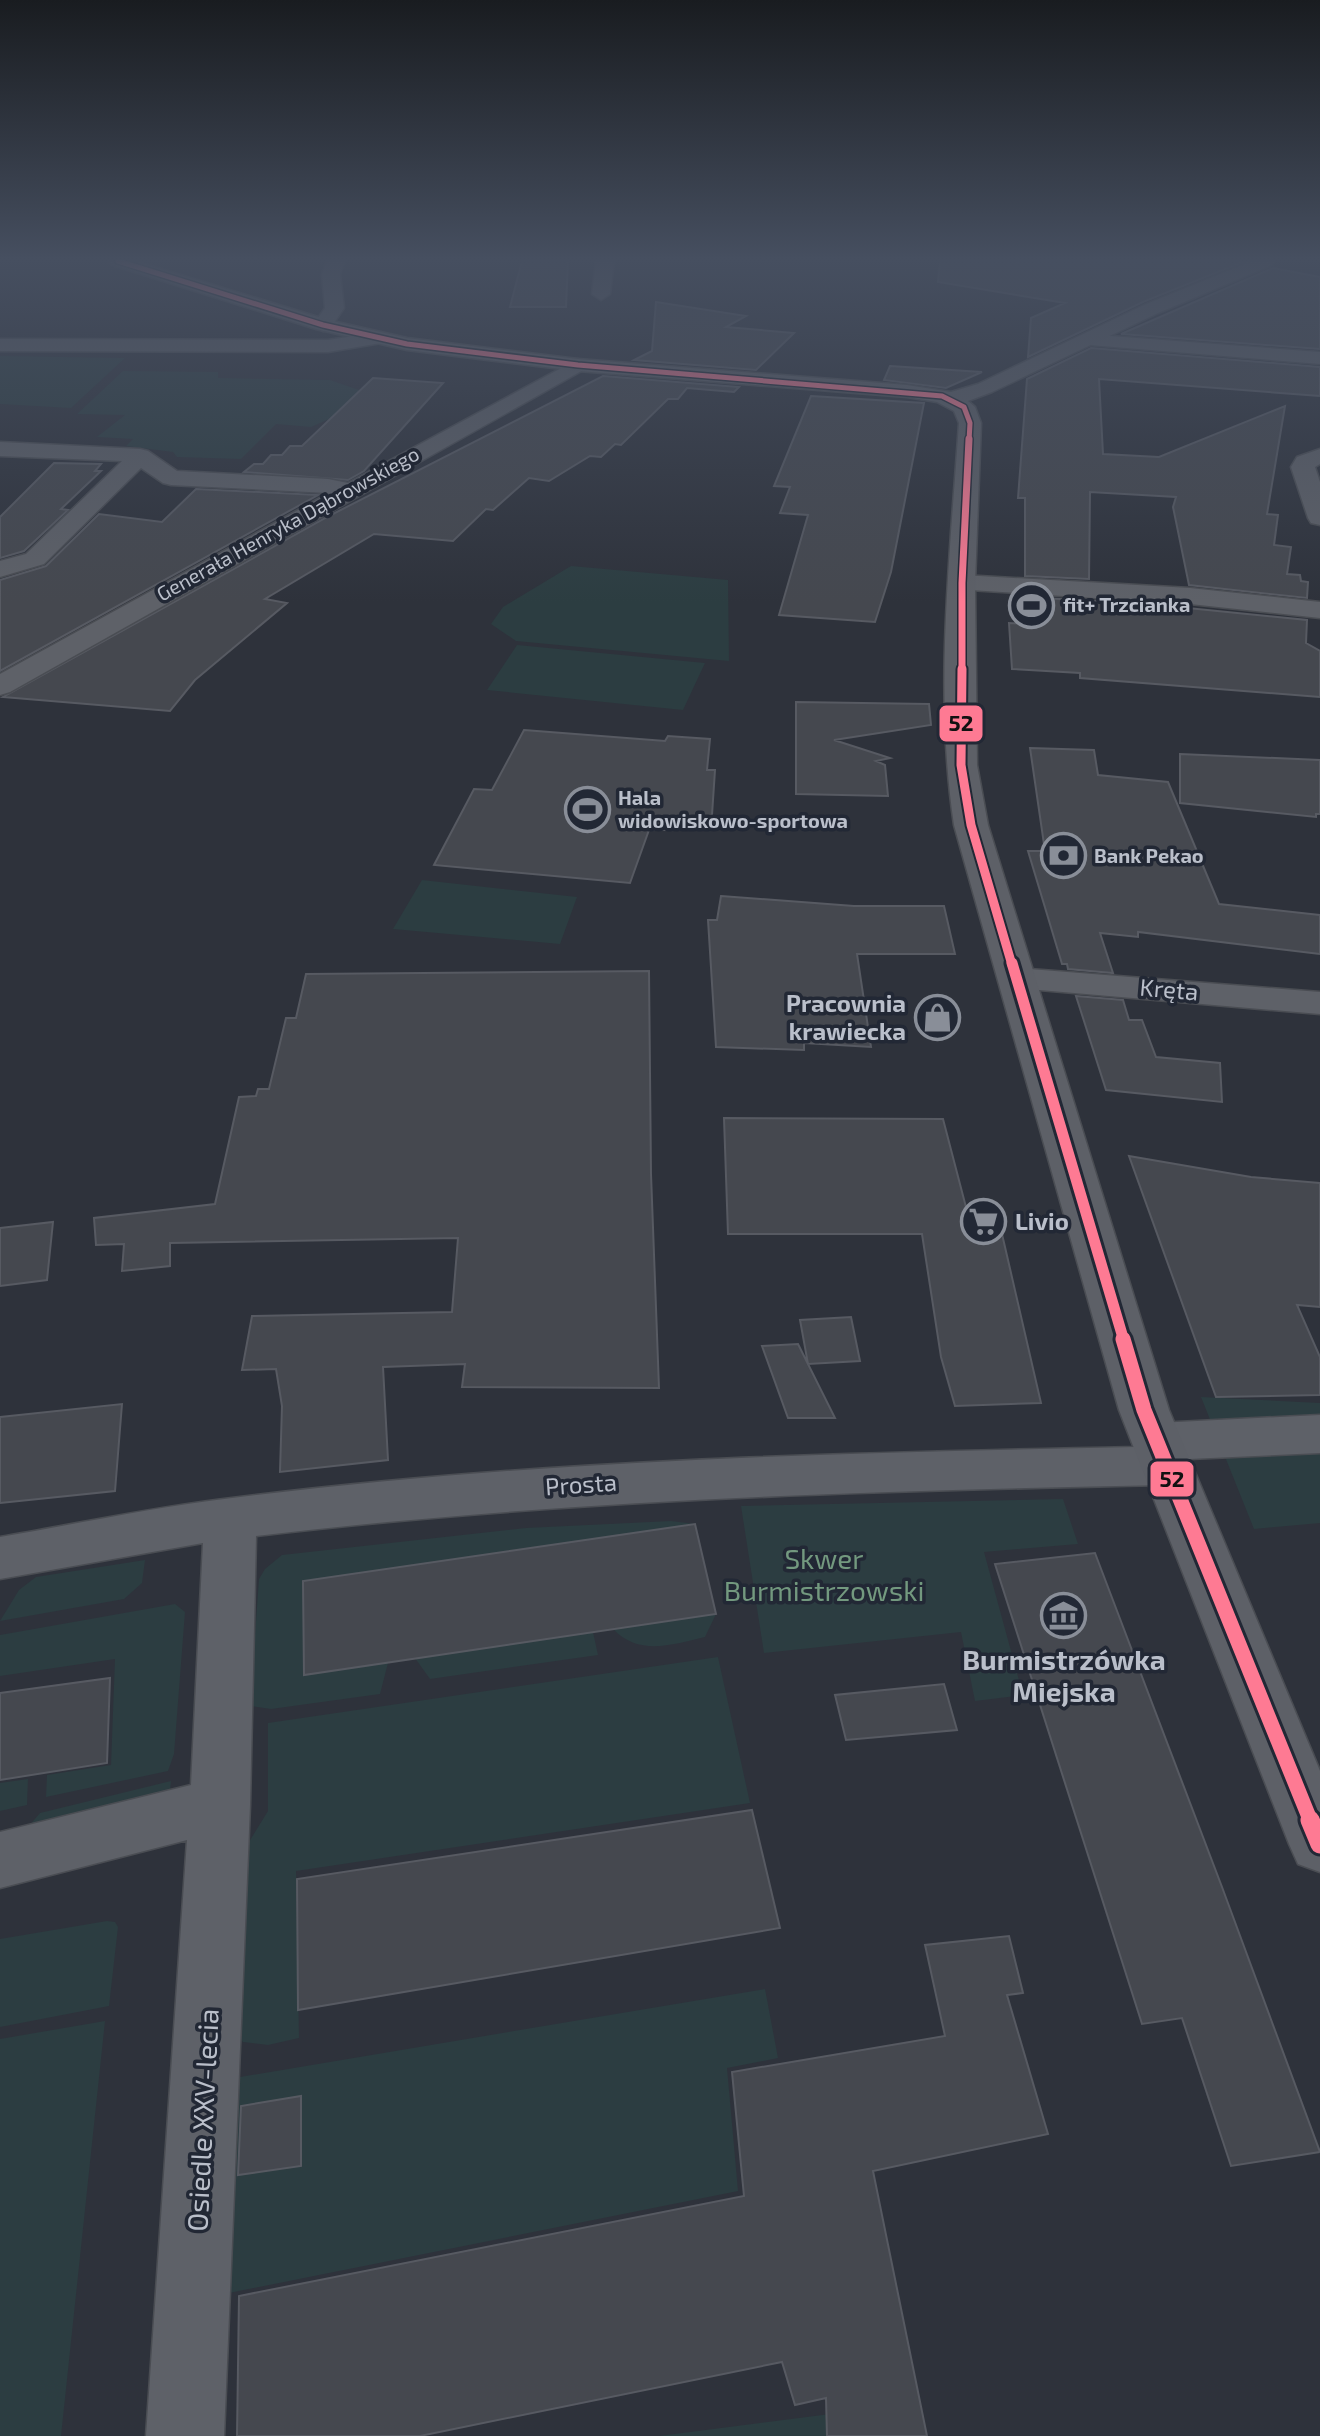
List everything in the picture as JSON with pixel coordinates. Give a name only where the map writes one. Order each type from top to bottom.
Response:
[{"type":"main road","points":[[700,375],[907,391],[953,399],[1012,375]]},
{"type":"main road","points":[[953,399],[970,414],[962,583],[961,765],[984,876],[1144,1410],[1320,1844]]},
{"type":"street","name":"Generała Henryka Dąbrowskiego","points":[[0,686],[560,375]]},
{"type":"street","points":[[0,449],[140,456],[171,478],[328,486],[349,490]]},
{"type":"street","points":[[0,569],[35,559],[140,456]]},
{"type":"street","points":[[1320,456],[1305,462],[1303,467],[1320,518]]},
{"type":"street","points":[[962,583],[1190,596],[1320,610]]},
{"type":"street","name":"Kręta","points":[[1017,979],[1320,1003]]},
{"type":"street","name":"Prosta","points":[[0,1558],[230,1518],[411,1499],[625,1481],[1162,1454],[1320,1434]]},
{"type":"street","name":"Osiedle XXV-lecia","points":[[185,2436],[220,1805],[230,1518]]},
{"type":"street","points":[[0,1860],[220,1805]]},
{"type":"green space","points":[[0,375],[107,375],[71,408],[0,404]]},
{"type":"green space","points":[[119,375],[218,375],[218,378],[330,380],[379,397],[311,427],[276,424],[241,459],[177,457],[173,452],[126,446],[133,439],[97,437],[125,415],[77,414]]},
{"type":"green space","points":[[571,566],[728,580],[729,661],[516,641],[491,624],[503,607]]},
{"type":"green space","points":[[517,645],[705,663],[683,710],[487,690]]},
{"type":"green space","points":[[422,880],[577,897],[560,944],[393,929]]},
{"type":"green space","points":[[1201,1397],[1320,1403],[1320,1523],[1254,1529]]},
{"type":"green space","name":"Skwer Burmistrzowski","points":[[1063,1499],[1078,1544],[984,1552],[1023,1695],[975,1701],[961,1632],[764,1653],[741,1506]]},
{"type":"green space","points":[[671,1521],[695,1524],[716,1614],[705,1637],[645,1646],[634,1643],[613,1629],[593,1632],[598,1655],[430,1679],[415,1658],[388,1663],[380,1694],[271,1709],[250,1706],[259,1579],[265,1569],[282,1555],[526,1528]]},
{"type":"green space","points":[[145,1560],[142,1583],[124,1599],[0,1621],[19,1590],[36,1577]]},
{"type":"green space","points":[[175,1604],[185,1612],[174,1754],[168,1771],[46,1797],[47,1775],[111,1765],[115,1659],[0,1676],[0,1635]]},
{"type":"green space","points":[[718,1657],[750,1803],[296,1871],[299,2038],[268,2045],[243,2042],[235,2032],[244,1850],[268,1811],[268,1723]]},
{"type":"green space","points":[[28,1779],[27,1805],[0,1811],[0,1783]]},
{"type":"green space","points":[[171,1781],[168,1812],[29,1826],[40,1813]]},
{"type":"green space","points":[[115,1922],[118,1927],[109,2006],[0,2027],[0,1939]]},
{"type":"green space","points":[[765,1989],[778,2058],[727,2068],[738,2191],[219,2295],[234,2085],[240,2077]]},
{"type":"green space","points":[[105,2021],[61,2436],[0,2436],[0,2039]]},
{"type":"green space","points":[[916,2403],[908,2436],[659,2436]]},
{"type":"building","points":[[886,375],[976,375],[946,388],[884,380]]},
{"type":"building","points":[[1036,375],[1320,375],[1320,396],[1099,379],[1103,454],[1159,457],[1285,406],[1267,514],[1278,515],[1274,545],[1291,547],[1287,574],[1300,575],[1301,581],[1308,582],[1307,598],[1189,585],[1173,507],[1176,497],[1090,492],[1089,579],[1025,576],[1025,498],[1018,498],[1027,379]]},
{"type":"building","points":[[603,376],[739,387],[734,392],[687,388],[678,399],[668,399],[621,445],[615,444],[601,457],[590,456],[549,481],[529,478],[493,510],[486,509],[453,541],[374,534],[265,599],[287,603],[195,680],[170,711],[3,697],[329,516]]},
{"type":"building","points":[[373,378],[443,383],[364,471],[348,480],[244,472],[254,464],[263,464],[271,455],[282,455],[290,446],[302,446]]},
{"type":"building","points":[[811,396],[924,403],[891,572],[875,622],[779,615],[808,515],[780,513],[790,487],[774,486]]},
{"type":"building","points":[[54,463],[101,464],[95,471],[101,471],[61,509],[68,510],[24,551],[0,558],[0,517]]},
{"type":"building","points":[[196,489],[318,495],[0,671],[0,580],[46,566],[99,514],[162,522]]},
{"type":"building","points":[[1025,597],[1110,602],[1111,613],[1148,604],[1307,620],[1306,643],[1320,651],[1320,697],[1080,678],[1080,673],[1012,669],[1009,623],[1024,624]]},
{"type":"building","points":[[796,702],[929,704],[931,725],[834,740],[890,758],[876,761],[885,765],[888,796],[796,794]]},
{"type":"building","name":"Hala widowiskowo-sportowa","points":[[524,730],[665,741],[668,736],[710,739],[707,770],[715,770],[711,830],[649,830],[630,883],[434,865],[474,789],[492,790]]},
{"type":"building","points":[[1030,748],[1094,750],[1098,775],[1168,782],[1219,904],[1320,915],[1320,954],[1138,932],[1138,937],[1100,933],[1113,973],[1068,969],[1067,964],[1062,964],[1028,851],[1045,851]]},
{"type":"building","points":[[1180,754],[1320,760],[1320,814],[1316,817],[1180,803]]},
{"type":"building","points":[[721,896],[854,906],[944,906],[955,954],[857,954],[871,1047],[804,1043],[804,1050],[716,1047],[708,920],[717,920]]},
{"type":"building","points":[[649,971],[651,1174],[659,1388],[462,1387],[465,1364],[383,1367],[388,1460],[280,1472],[282,1406],[276,1369],[242,1370],[252,1316],[452,1312],[458,1238],[170,1243],[170,1266],[122,1271],[124,1244],[96,1245],[94,1218],[215,1204],[239,1097],[256,1096],[258,1089],[269,1089],[286,1018],[296,1018],[306,974]]},
{"type":"building","points":[[1076,996],[1123,1000],[1129,1020],[1142,1020],[1156,1057],[1220,1063],[1222,1102],[1106,1090]]},
{"type":"building","points":[[724,1118],[943,1119],[973,1234],[1002,1234],[1041,1403],[955,1406],[941,1357],[922,1234],[728,1234]]},
{"type":"building","points":[[1129,1156],[1251,1177],[1320,1183],[1320,1307],[1297,1305],[1320,1357],[1320,1395],[1216,1397]]},
{"type":"building","points":[[53,1222],[47,1280],[0,1286],[0,1228]]},
{"type":"building","points":[[851,1317],[860,1361],[808,1364],[800,1320]]},
{"type":"building","points":[[798,1344],[835,1418],[788,1418],[762,1346]]},
{"type":"building","points":[[122,1404],[115,1491],[0,1503],[0,1417]]},
{"type":"building","points":[[695,1524],[716,1614],[304,1675],[303,1581]]},
{"type":"building","points":[[1095,1553],[1320,2152],[1231,2166],[1182,2018],[1142,2024],[995,1564]]},
{"type":"building","points":[[110,1678],[107,1763],[0,1780],[0,1693]]},
{"type":"building","points":[[944,1684],[957,1730],[846,1740],[835,1695]]},
{"type":"building","points":[[752,1810],[780,1928],[298,2010],[297,1879]]},
{"type":"building","points":[[1009,1936],[1023,1993],[1007,1995],[1048,2134],[873,2171],[927,2436],[827,2436],[826,2398],[795,2405],[782,2362],[420,2436],[237,2436],[239,2296],[744,2196],[732,2072],[945,2036],[925,1945]]},
{"type":"building","points":[[301,2096],[301,2166],[238,2175],[241,2106]]},
{"type":"transit line","name":"52","points":[[700,375],[907,391],[942,396],[964,407],[970,423],[962,583],[961,765],[971,825],[1144,1410],[1320,1844]]},
{"type":"place","name":"fit+ Trzcianka","points":[[1032,605]]},
{"type":"place","name":"Hala widowiskowo-sportowa","points":[[587,810]]},
{"type":"place","name":"Bank Pekao","points":[[1063,856]]},
{"type":"place","name":"Pracownia krawiecka","points":[[937,1018]]},
{"type":"place","name":"Livio","points":[[984,1222]]},
{"type":"place","name":"Burmistrzówka Miejska","points":[[1064,1615]]}]
